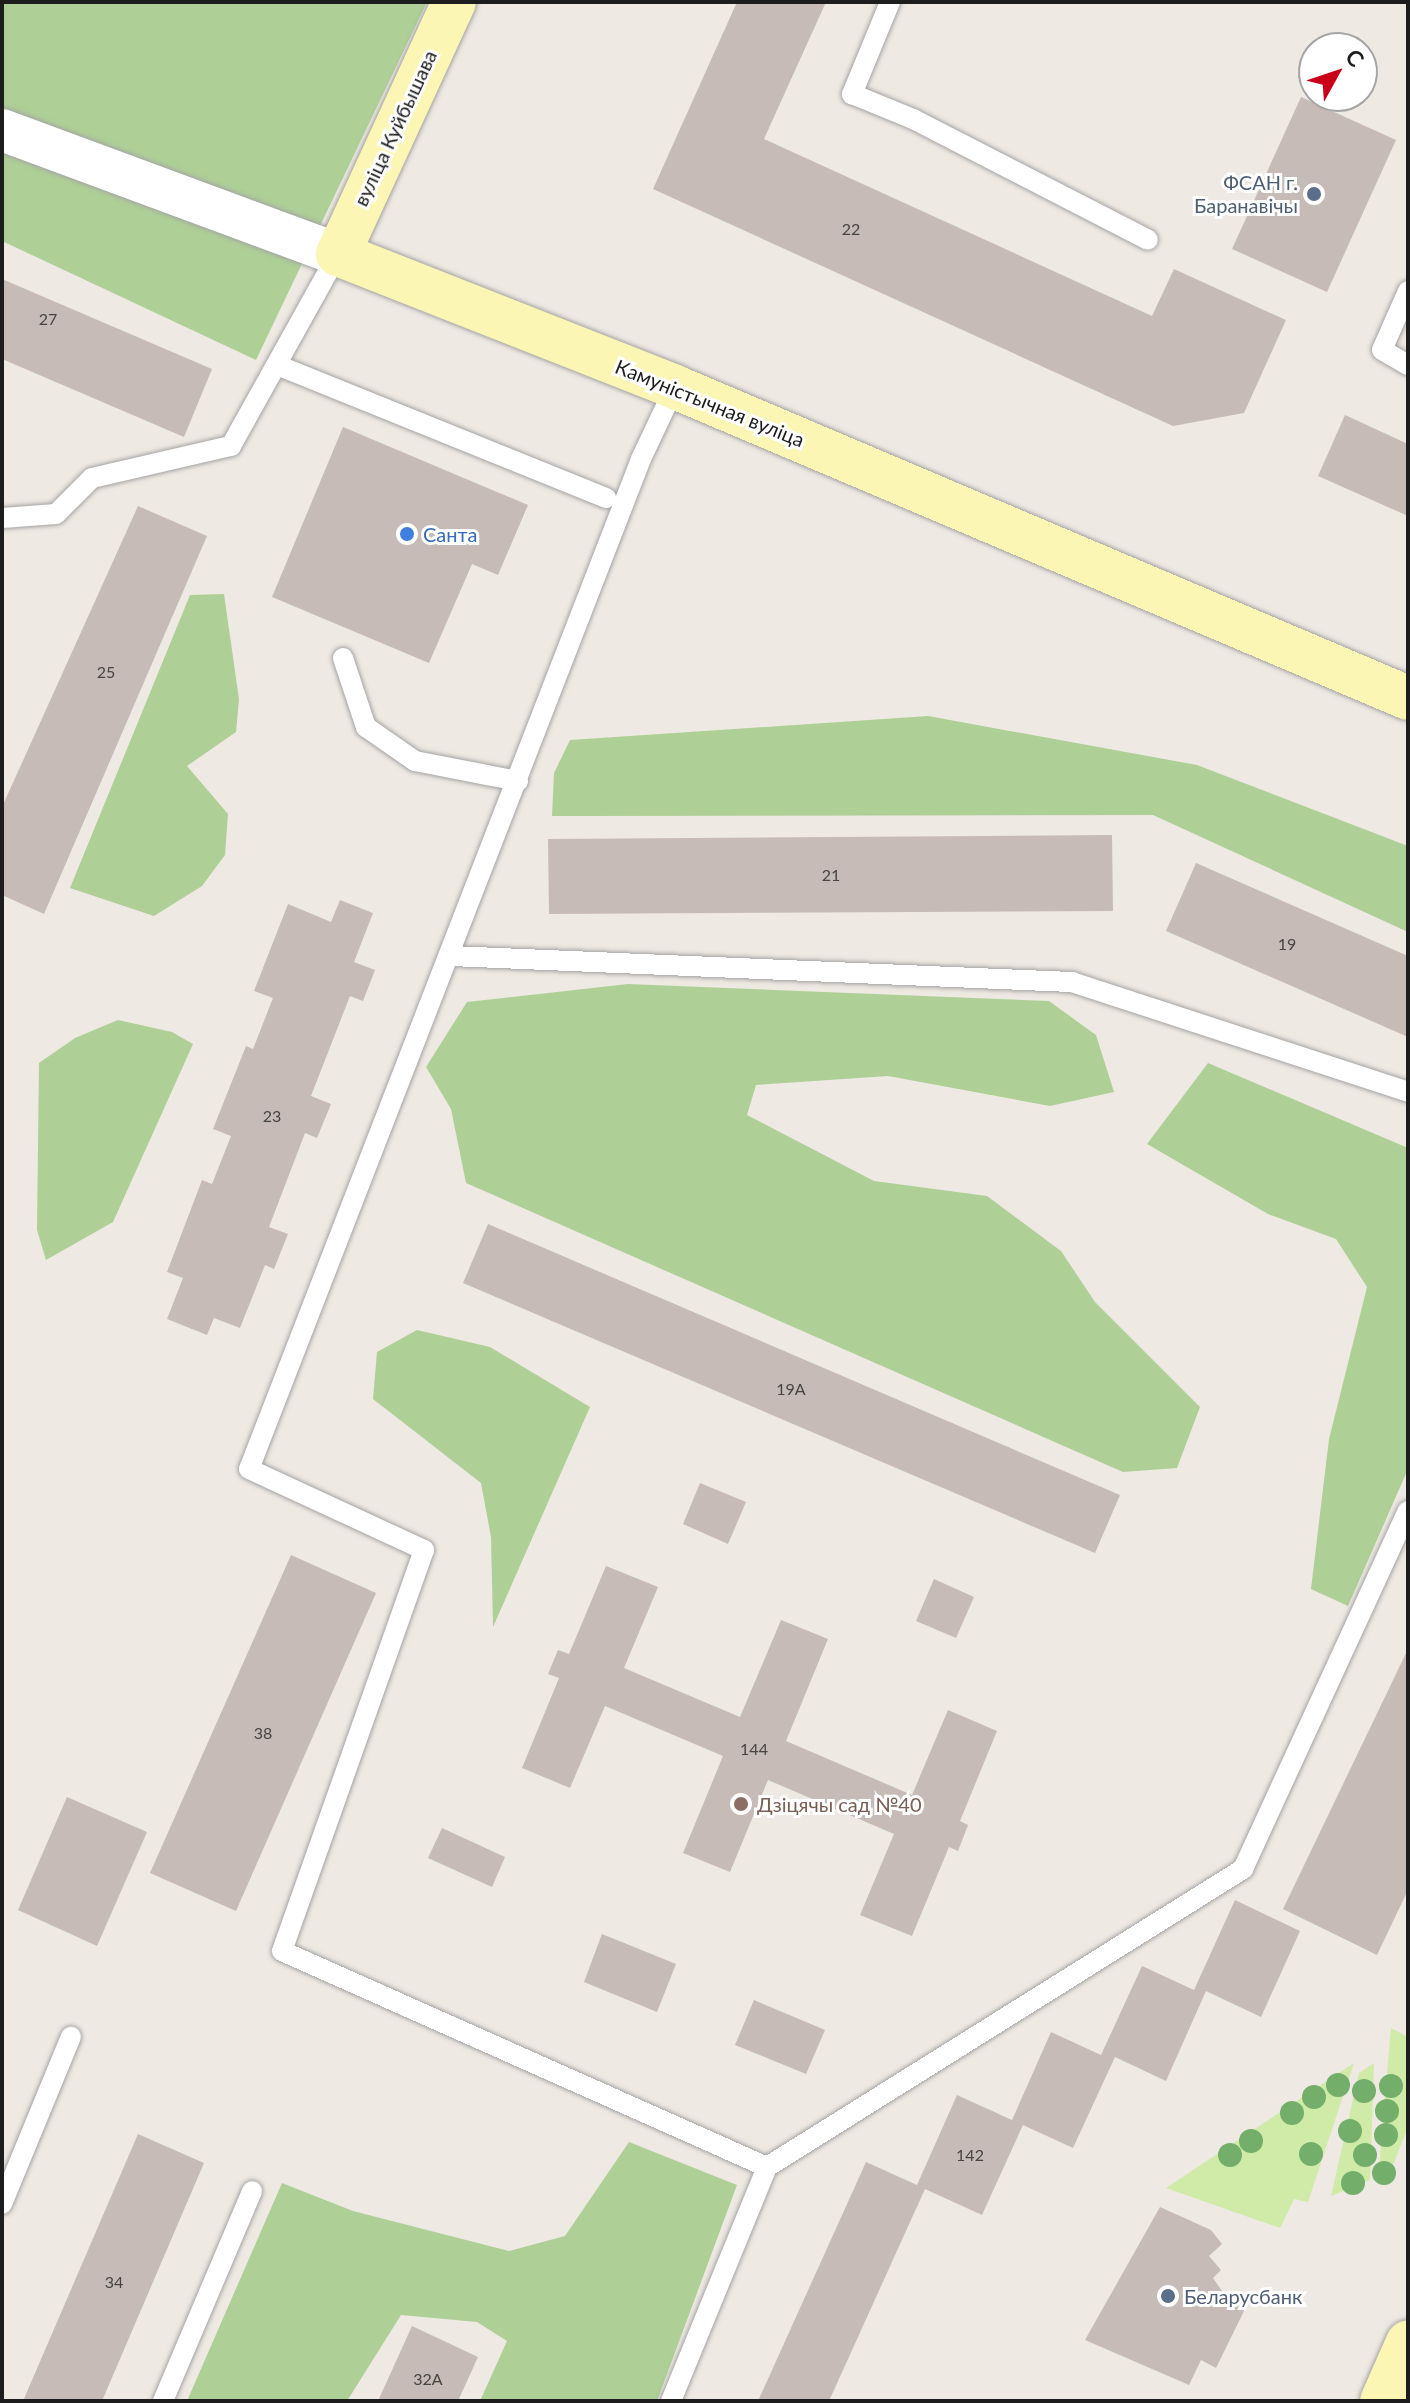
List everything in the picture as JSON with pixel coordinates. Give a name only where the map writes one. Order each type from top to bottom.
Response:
[{"type":"street","name":"вуліца Куйбышава","points":[[338,254],[454,2]]},
{"type":"street","name":"Камуністычная вуліца","points":[[2,130],[338,254],[675,387],[1408,698]]},
{"type":"street","points":[[1382,2401],[1408,2342]]},
{"type":"lane","points":[[890,2],[852,94],[913,119],[1148,240]]},
{"type":"lane","points":[[2,518],[56,514],[92,478],[231,446],[338,254]]},
{"type":"lane","points":[[1408,291],[1382,350],[1408,365]]},
{"type":"lane","points":[[277,365],[606,498]]},
{"type":"lane","points":[[675,387],[641,459],[451,956],[249,1469],[424,1550],[282,1951],[767,2167]]},
{"type":"lane","points":[[343,658],[366,727],[415,761],[518,781]]},
{"type":"lane","points":[[451,956],[1072,982],[1408,1092]]},
{"type":"lane","points":[[671,2401],[767,2167],[1243,1869],[1408,1511]]},
{"type":"lane","points":[[2,2204],[71,2037]]},
{"type":"lane","points":[[163,2401],[252,2191]]},
{"type":"green space","points":[[2,2],[427,2],[256,360],[2,241]]},
{"type":"green space","points":[[224,594],[239,699],[236,732],[187,766],[228,814],[225,855],[202,886],[154,916],[70,888],[190,595]]},
{"type":"green space","points":[[928,716],[1197,765],[1408,846],[1408,932],[1153,815],[552,816],[554,773],[570,740]]},
{"type":"green space","points":[[628,984],[1049,1001],[1096,1035],[1114,1092],[1050,1106],[888,1076],[756,1085],[747,1115],[874,1181],[987,1196],[1061,1251],[1095,1302],[1200,1407],[1177,1468],[1123,1472],[466,1183],[451,1109],[426,1067],[467,1002]]},
{"type":"green space","points":[[118,1020],[172,1032],[193,1044],[113,1222],[46,1260],[37,1230],[39,1063],[75,1038]]},
{"type":"green space","points":[[1208,1063],[1408,1148],[1408,1469],[1348,1606],[1311,1589],[1329,1439],[1367,1287],[1336,1239],[1268,1214],[1147,1144]]},
{"type":"green space","points":[[417,1330],[490,1347],[590,1407],[493,1627],[491,1537],[481,1483],[373,1399],[377,1352]]},
{"type":"green space","points":[[1391,2028],[1408,2037],[1408,2127],[1390,2173],[1378,2181]]},
{"type":"green space","points":[[1354,2063],[1308,2202],[1294,2199],[1280,2228],[1166,2188]]},
{"type":"green space","points":[[1374,2063],[1370,2180],[1331,2196],[1359,2073]]},
{"type":"green space","points":[[629,2142],[737,2185],[657,2401],[480,2401],[507,2341],[477,2322],[401,2315],[347,2401],[187,2401],[282,2183],[353,2211],[509,2251],[565,2236]]},
{"type":"building","points":[[737,2],[826,2],[764,139],[1152,316],[1174,269],[1286,320],[1244,413],[1173,426],[653,189]]},
{"type":"building","name":"ФСАН г. Баранавічы","points":[[1298,104],[1298,112],[1334,112],[1396,140],[1327,292],[1232,249]]},
{"type":"building","points":[[2,279],[212,369],[184,437],[2,359]]},
{"type":"building","points":[[1345,415],[1408,444],[1408,516],[1318,476]]},
{"type":"building","name":"Санта","points":[[343,427],[528,505],[498,575],[472,564],[429,663],[272,597]]},
{"type":"building","points":[[138,506],[207,536],[44,914],[2,895],[2,807]]},
{"type":"building","points":[[1112,835],[1113,911],[549,914],[548,839]]},
{"type":"building","points":[[1196,863],[1408,956],[1408,1037],[1166,931]]},
{"type":"building","points":[[340,900],[373,913],[354,962],[375,970],[363,1001],[350,996],[311,1096],[331,1104],[317,1138],[305,1133],[269,1227],[288,1234],[274,1269],[265,1265],[240,1328],[214,1318],[207,1335],[167,1319],[183,1278],[167,1272],[202,1180],[212,1184],[231,1136],[213,1129],[246,1046],[253,1049],[273,998],[254,991],[288,904],[331,922]]},
{"type":"building","points":[[488,1224],[1120,1495],[1095,1553],[463,1283]]},
{"type":"building","points":[[700,1483],[746,1502],[728,1544],[683,1524]]},
{"type":"building","points":[[291,1555],[376,1593],[236,1911],[150,1873]]},
{"type":"building","points":[[606,1566],[658,1587],[624,1668],[740,1717],[781,1620],[828,1639],[786,1741],[912,1795],[948,1710],[997,1731],[960,1821],[968,1825],[958,1851],[949,1847],[912,1936],[860,1915],[894,1834],[768,1780],[730,1872],[683,1853],[723,1756],[605,1706],[570,1788],[522,1768],[559,1678],[548,1674],[558,1650],[569,1654]]},
{"type":"building","points":[[934,1579],[974,1597],[956,1638],[916,1621]]},
{"type":"building","points":[[1408,1649],[1408,1890],[1377,1955],[1283,1909]]},
{"type":"building","points":[[67,1797],[147,1832],[97,1946],[18,1910]]},
{"type":"building","points":[[442,1828],[505,1857],[492,1887],[428,1858]]},
{"type":"building","points":[[1235,1900],[1300,1931],[1261,2017],[1206,1991],[1166,2081],[1115,2057],[1073,2148],[1023,2125],[982,2215],[925,2189],[829,2401],[758,2401],[866,2162],[917,2185],[957,2095],[1012,2120],[1051,2032],[1101,2055],[1142,1966],[1194,1990]]},
{"type":"building","points":[[602,1934],[676,1964],[657,2012],[584,1982]]},
{"type":"building","points":[[754,2000],[825,2030],[806,2074],[735,2045]]},
{"type":"building","points":[[138,2134],[204,2163],[102,2401],[23,2401]]},
{"type":"building","name":"Беларусбанк","points":[[1160,2207],[1211,2230],[1222,2244],[1209,2256],[1221,2270],[1213,2278],[1227,2298],[1234,2294],[1245,2309],[1216,2368],[1201,2360],[1189,2385],[1085,2340]]},
{"type":"building","points":[[412,2326],[478,2357],[458,2401],[378,2401]]},
{"type":"place","name":"ФСАН г. Баранавічы","points":[[1314,194]]},
{"type":"place","name":"Санта","points":[[407,534]]},
{"type":"place","name":"Дзіцячы сад №40","points":[[741,1804]]},
{"type":"place","name":"Беларусбанк","points":[[1168,2296]]}]
